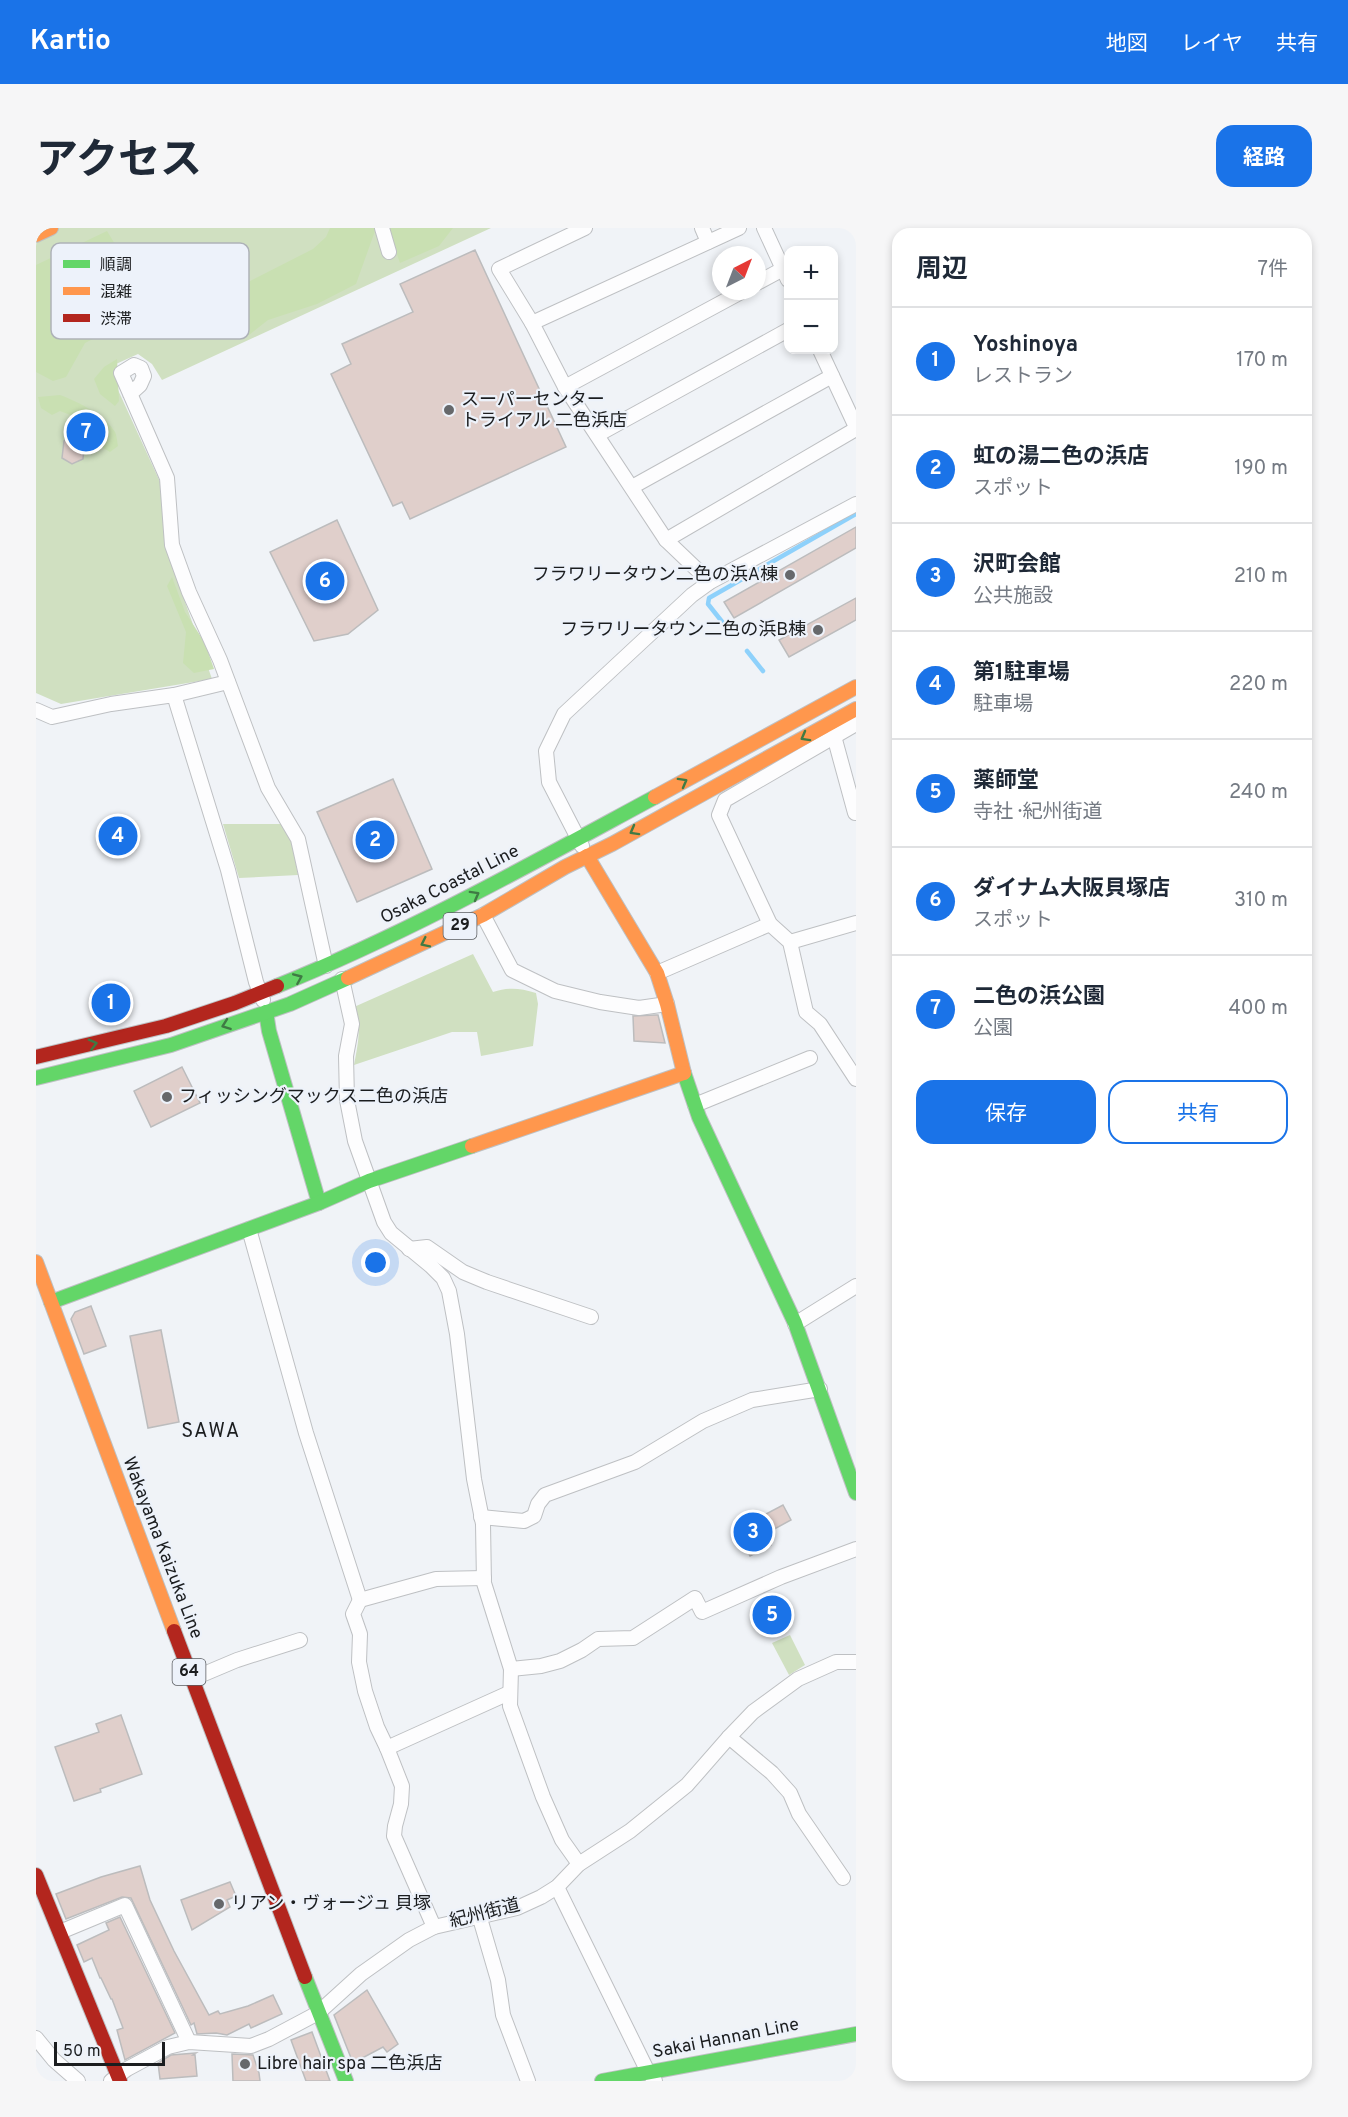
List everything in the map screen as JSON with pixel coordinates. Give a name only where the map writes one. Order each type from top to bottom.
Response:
[{"type":"main road","points":[[36,235],[51,228]]},
{"type":"main road","name":"Osaka Coastal Line","points":[[36,1057],[165,1026],[235,1003],[326,966],[467,899],[855,687]]},
{"type":"main road","name":"29","points":[[36,1078],[171,1045],[290,1004],[483,915],[586,856],[856,709]]},
{"type":"main road","points":[[586,856],[657,973],[668,1004],[684,1073],[695,1106],[795,1324],[856,1493]]},
{"type":"main road","points":[[266,1012],[269,1031],[319,1203]]},
{"type":"main road","points":[[51,1302],[319,1203],[369,1181],[684,1073]]},
{"type":"main road","name":"Wakayama Kaizuka Line","points":[[36,1262],[318,2013],[346,2081]]},
{"type":"main road","points":[[36,1875],[116,2079]]},
{"type":"main road","name":"Sakai Hannan Line","points":[[602,2081],[652,2077],[856,2034]]},
{"type":"street","points":[[382,228],[389,252]]},
{"type":"street","points":[[585,228],[499,268],[532,323],[565,387],[666,540],[710,582]]},
{"type":"street","points":[[702,228],[708,242]]},
{"type":"street","points":[[532,323],[739,228]]},
{"type":"street","points":[[764,228],[784,271]]},
{"type":"street","points":[[766,281],[784,276]]},
{"type":"street","points":[[565,387],[726,300]]},
{"type":"street","points":[[597,435],[784,333]]},
{"type":"street","points":[[666,540],[856,428],[822,354]]},
{"type":"street","points":[[632,487],[832,376]]},
{"type":"street","points":[[130,394],[167,478],[172,545],[189,592],[228,682],[268,788],[298,839],[326,966]]},
{"type":"street","points":[[586,856],[549,783],[546,751],[564,714],[692,595],[710,582],[856,504]]},
{"type":"street","points":[[36,710],[52,717],[111,704],[174,695],[228,682]]},
{"type":"street","points":[[174,695],[228,870],[256,982],[262,992],[266,1012]]},
{"type":"street","points":[[856,724],[725,800],[719,815],[770,924],[790,942],[806,1012],[820,1024],[856,1079]]},
{"type":"street","points":[[834,736],[855,813]]},
{"type":"street","points":[[483,915],[512,970],[555,991],[600,1002],[639,1008],[668,1004]]},
{"type":"street","points":[[790,942],[856,923]]},
{"type":"street","points":[[657,973],[770,924]]},
{"type":"street","points":[[342,979],[352,1024],[346,1056],[347,1100],[355,1141],[384,1222],[391,1233],[443,1278],[449,1291],[457,1334],[474,1479],[481,1517],[484,1578],[511,1669],[510,1706],[543,1797],[562,1840],[579,1864]]},
{"type":"street","points":[[695,1106],[810,1058]]},
{"type":"street","points":[[249,1229],[306,1433],[360,1600],[353,1614],[360,1634],[361,1678],[376,1727],[402,1786],[401,1804],[394,1836],[434,1927]]},
{"type":"street","points":[[410,1249],[427,1247],[463,1272],[591,1317]]},
{"type":"street","points":[[795,1324],[856,1286]]},
{"type":"street","points":[[481,1517],[524,1521],[534,1516],[538,1504],[545,1496],[635,1462],[704,1421],[752,1400],[820,1389]]},
{"type":"street","points":[[511,1669],[541,1666],[560,1661],[582,1650],[598,1638],[633,1638],[695,1598],[702,1612],[781,1577],[856,1549]]},
{"type":"street","points":[[360,1600],[436,1579],[484,1578]]},
{"type":"street","points":[[192,1679],[237,1660],[300,1640]]},
{"type":"street","name":"紀州街道","points":[[116,2079],[126,2069],[168,2047],[189,2042],[251,2046],[269,2039],[318,2013],[362,1974],[409,1940],[434,1927],[517,1908],[541,1898],[557,1887],[579,1864],[630,1831],[687,1785],[753,1712],[798,1679],[836,1662],[856,1662]]},
{"type":"street","points":[[387,1748],[509,1693]]},
{"type":"street","points":[[729,1737],[772,1773],[790,1793],[799,1814],[843,1878]]},
{"type":"street","points":[[557,1887],[652,2077]]},
{"type":"street","points":[[60,1932],[125,1905],[189,2042]]},
{"type":"street","points":[[479,1916],[498,1980],[503,2015],[528,2081]]},
{"type":"street","points":[[36,2037],[54,2060],[78,2081]]},
{"type":"green space","points":[[36,228],[491,228],[162,380],[152,364],[138,354],[116,364],[113,379],[161,484],[169,556],[212,679],[61,704],[36,693]]},
{"type":"green space","points":[[330,228],[453,228],[439,246],[400,263],[393,243],[375,231],[356,284],[317,304],[268,320],[249,335],[249,282],[313,249],[326,237]]},
{"type":"green space","points":[[107,231],[114,243],[82,243]]},
{"type":"green space","points":[[51,258],[51,339],[93,339],[85,343],[66,377],[53,381],[36,372],[36,265]]},
{"type":"green space","points":[[117,359],[119,401],[115,406],[100,394],[94,379],[104,367]]},
{"type":"green space","points":[[60,395],[98,414],[115,432],[118,446],[110,452],[77,432],[73,416],[60,411],[52,415],[41,408],[38,397]]},
{"type":"green space","points":[[172,577],[185,612],[205,643],[214,669],[194,673],[183,663],[186,632],[167,586]]},
{"type":"green space","points":[[223,824],[285,824],[291,840],[298,875],[239,878]]},
{"type":"green space","points":[[473,954],[493,992],[514,989],[536,993],[538,1004],[533,1046],[481,1056],[477,1032],[452,1032],[354,1065],[359,1029],[354,1007]]},
{"type":"green space","points":[[790,1635],[805,1665],[789,1675],[772,1643]]},
{"type":"building","name":"スーパーセンター トライアル 二色浜店","points":[[475,250],[566,447],[410,519],[402,502],[393,506],[331,374],[351,364],[342,344],[413,312],[400,284]]},
{"type":"building","points":[[71,437],[81,440],[84,447],[83,459],[72,464],[62,458],[64,441]]},
{"type":"building","points":[[337,520],[378,610],[348,634],[314,641],[270,552]]},
{"type":"building","name":"フラワリータウン二色の浜A棟","points":[[856,527],[856,548],[734,618],[724,602]]},
{"type":"building","name":"フラワリータウン二色の浜B棟","points":[[856,598],[856,620],[789,657],[779,640]]},
{"type":"building","points":[[393,779],[432,869],[357,902],[317,812]]},
{"type":"building","points":[[121,990],[127,1009],[110,1014],[110,1010],[100,1011],[95,997]]},
{"type":"building","points":[[658,1015],[665,1043],[634,1041],[633,1016]]},
{"type":"building","name":"フィッシングマックス二色の浜店","points":[[182,1067],[200,1103],[151,1127],[134,1091]]},
{"type":"building","points":[[91,1306],[106,1346],[84,1354],[71,1319],[75,1312]]},
{"type":"building","points":[[161,1330],[179,1422],[148,1428],[130,1336]]},
{"type":"building","points":[[783,1505],[791,1520],[765,1534],[771,1545],[750,1556],[736,1530]]},
{"type":"building","points":[[121,1715],[142,1774],[74,1801],[55,1747],[99,1732],[96,1724]]},
{"type":"building","points":[[140,1866],[150,1900],[174,1951],[209,2015],[218,2011],[220,2014],[248,2006],[273,1995],[282,2014],[251,2028],[249,2024],[227,2035],[197,2034],[194,2023],[191,2025],[131,1898],[122,1897],[66,1919],[56,1894],[101,1877]]},
{"type":"building","points":[[230,1882],[236,1896],[227,1900],[230,1907],[192,1930],[181,1900]]},
{"type":"building","points":[[120,1917],[175,2033],[125,2060],[117,2030],[123,2028],[112,1999],[92,1958],[84,1962],[77,1945],[109,1930],[106,1923]]},
{"type":"building","points":[[367,1990],[398,2044],[387,2052],[383,2047],[353,2063],[334,2015]]},
{"type":"building","points":[[312,2032],[330,2081],[306,2081],[291,2040]]},
{"type":"building","points":[[196,2053],[193,2055],[195,2055],[197,2076],[160,2079],[158,2063],[171,2055]]},
{"type":"building","name":"Libre hair spa 二色浜店","points":[[232,2054],[253,2055],[260,2081],[233,2081]]},
{"type":"waterway","points":[[731,633],[708,604],[709,598],[856,514]]},
{"type":"waterway","points":[[747,651],[763,671]]},
{"type":"traffic: fast","points":[[277,986],[421,921],[655,797]]},
{"type":"traffic: fast","points":[[36,1078],[171,1045],[290,1004],[348,978]]},
{"type":"traffic: fast","points":[[266,1012],[269,1031],[319,1203]]},
{"type":"traffic: fast","points":[[684,1073],[699,1117],[795,1323],[856,1493]]},
{"type":"traffic: fast","points":[[51,1302],[319,1203],[369,1181],[472,1146]]},
{"type":"traffic: fast","points":[[305,1977],[346,2081]]},
{"type":"traffic: fast","points":[[602,2081],[856,2034]]},
{"type":"traffic: slow","points":[[36,235],[51,228]]},
{"type":"traffic: slow","points":[[655,797],[856,687]]},
{"type":"traffic: slow","points":[[348,978],[483,915],[565,867],[612,844],[856,709]]},
{"type":"traffic: slow","points":[[587,856],[657,973],[684,1073]]},
{"type":"traffic: slow","points":[[472,1146],[684,1073]]},
{"type":"traffic: slow","points":[[36,1262],[174,1631]]},
{"type":"traffic: jam","points":[[36,1057],[166,1026],[277,986]]},
{"type":"traffic: jam","points":[[174,1631],[305,1977]]},
{"type":"traffic: jam","points":[[36,1875],[120,2081]]},
{"type":"place","name":"スーパーセンター トライアル 二色浜店","points":[[449,410]]},
{"type":"place","name":"二色の浜公園","points":[[86,432]]},
{"type":"place","name":"フラワリータウン二色の浜A棟","points":[[790,575]]},
{"type":"place","name":"ダイナム大阪貝塚店","points":[[325,581]]},
{"type":"place","name":"フラワリータウン二色の浜B棟","points":[[818,630]]},
{"type":"place","name":"第1駐車場","points":[[118,836]]},
{"type":"place","name":"虹の湯二色の浜店","points":[[375,840]]},
{"type":"place","name":"Yoshinoya","points":[[111,1003]]},
{"type":"place","name":"フィッシングマックス二色の浜店","points":[[167,1097]]},
{"type":"place","name":"沢町会館","points":[[753,1532]]},
{"type":"place","name":"薬師堂","points":[[772,1615]]},
{"type":"place","name":"リアン・ヴォージュ 貝塚","points":[[219,1904]]},
{"type":"place","name":"Libre hair spa 二色浜店","points":[[245,2064]]},
{"type":"district","name":"SAWA","points":[[211,1432]]}]
